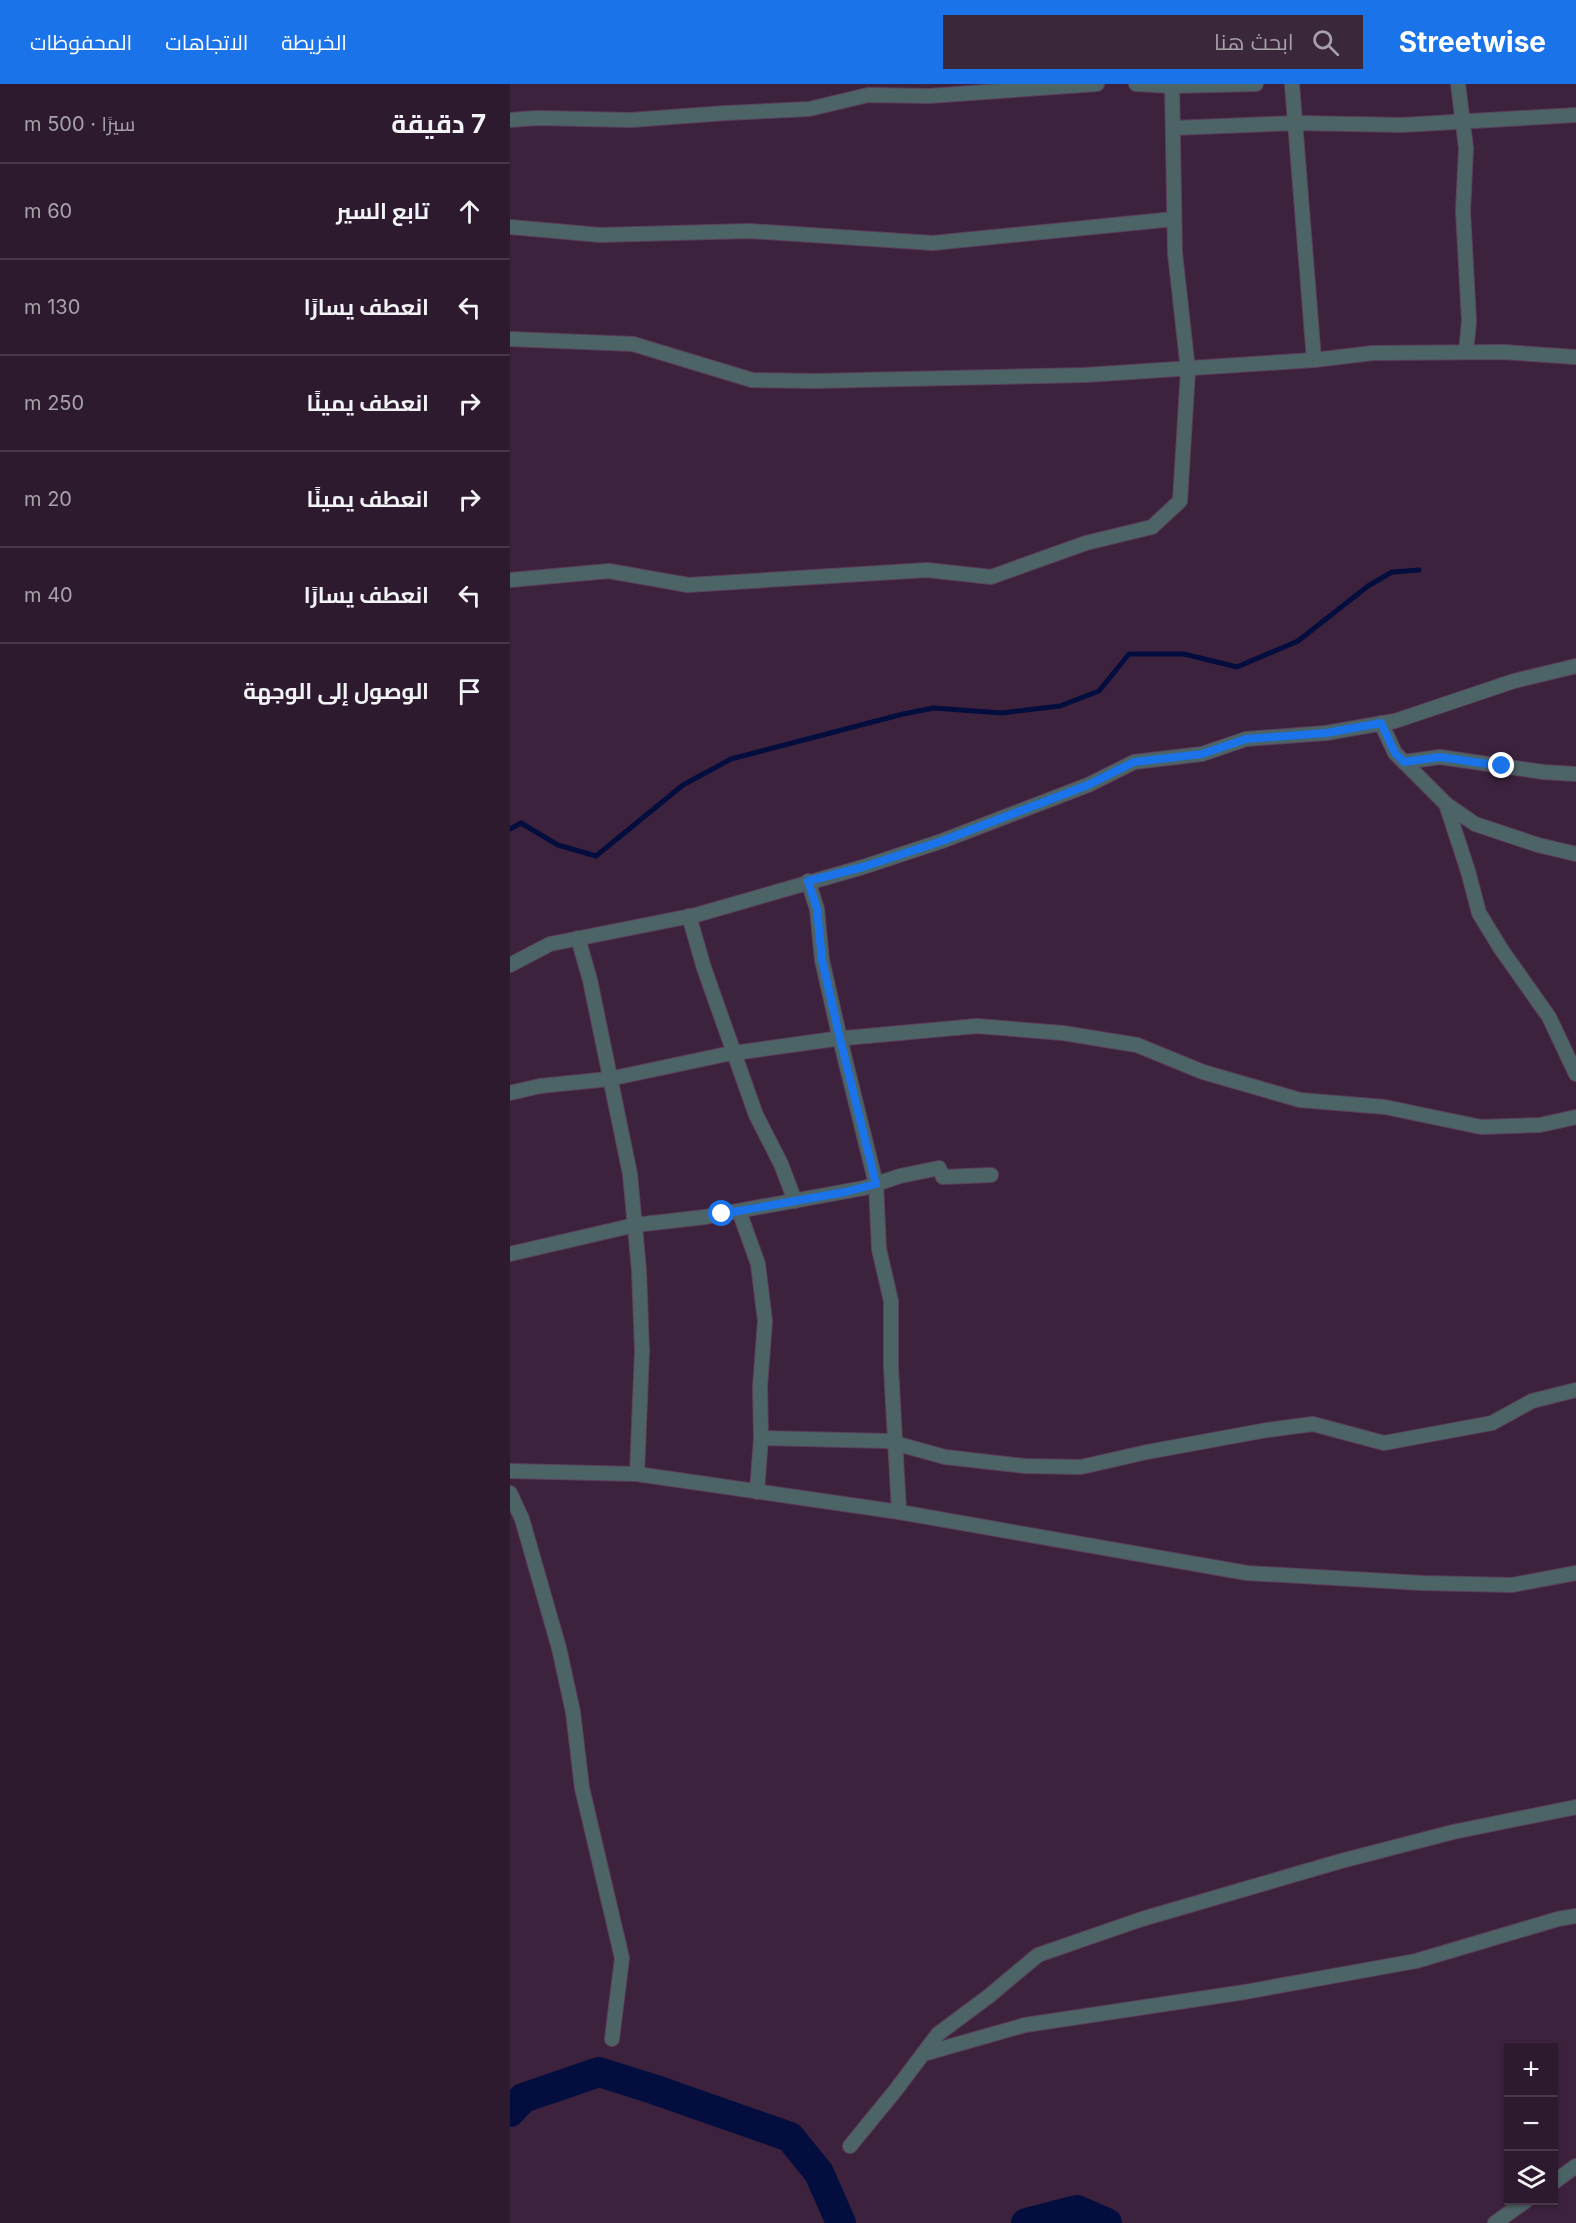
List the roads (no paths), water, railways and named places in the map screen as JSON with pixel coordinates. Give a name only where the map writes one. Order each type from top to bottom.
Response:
[{"type":"street","points":[[510,120],[537,118],[631,120],[809,110],[868,95],[929,96],[1110,84]]},
{"type":"street","points":[[1136,84],[1256,84]]},
{"type":"street","points":[[1292,84],[1314,360]]},
{"type":"street","points":[[1458,84],[1466,148],[1463,211],[1469,321],[1466,352]]},
{"type":"street","points":[[510,580],[609,571],[688,585],[927,570],[991,577],[1086,543],[1152,527],[1180,501],[1188,370],[1175,253],[1172,85]]},
{"type":"street","points":[[1173,128],[1296,123],[1402,124],[1576,116]]},
{"type":"street","points":[[510,227],[600,235],[749,231],[933,243],[1174,219]]},
{"type":"street","points":[[510,339],[633,344],[752,380],[978,379],[1188,370],[1314,360],[1373,352],[1503,352],[1576,357]]},
{"type":"street","points":[[510,965],[550,944],[689,916],[863,867],[942,841],[1088,785],[1134,762],[1202,754],[1246,739],[1326,733],[1381,723],[1432,709],[1514,681],[1576,666]]},
{"type":"street","points":[[1381,723],[1395,753],[1446,804],[1475,824],[1538,845],[1576,854]]},
{"type":"street","points":[[1404,762],[1440,757],[1543,772],[1576,774]]},
{"type":"street","points":[[1446,804],[1479,913],[1501,949],[1549,1017],[1576,1074]]},
{"type":"street","points":[[808,881],[817,909],[822,960],[876,1184],[879,1249],[891,1301],[891,1367],[899,1512]]},
{"type":"street","points":[[689,916],[704,968],[756,1116],[781,1164],[795,1201]]},
{"type":"street","points":[[578,938],[590,980],[630,1174],[639,1270],[642,1351],[637,1474]]},
{"type":"street","points":[[510,1092],[609,1078],[735,1053],[840,1039],[976,1026],[1063,1034],[1137,1045],[1203,1072],[1300,1100],[1385,1107],[1482,1127],[1540,1125],[1576,1117]]},
{"type":"street","points":[[510,1254],[635,1225],[795,1201],[939,1168],[943,1177],[991,1175]]},
{"type":"street","points":[[739,1211],[758,1264],[765,1321],[760,1387],[757,1492]]},
{"type":"street","points":[[760,1438],[887,1441],[945,1457],[1025,1466],[1081,1467],[1158,1450],[1313,1424],[1384,1443],[1492,1423],[1532,1401],[1576,1390]]},
{"type":"street","points":[[510,1471],[637,1474],[899,1512],[1247,1573],[1422,1583],[1512,1585],[1576,1573]]},
{"type":"street","points":[[510,1492],[522,1519],[560,1648],[573,1712],[582,1788],[622,1958],[612,2039]]},
{"type":"street","points":[[850,2146],[938,2034],[1038,1955],[1142,1919],[1351,1858],[1453,1832],[1576,1807]]},
{"type":"street","points":[[923,2054],[1025,2025],[1245,1992],[1416,1961],[1558,1919],[1576,1916]]},
{"type":"street","points":[[1558,2179],[1576,2166]]},
{"type":"street","points":[[1495,2223],[1520,2205]]},
{"type":"waterway","points":[[510,829],[521,823],[558,845],[596,856],[683,785],[731,759],[934,708],[1002,713],[1060,706],[1099,691],[1129,654],[1184,654],[1237,667],[1298,641],[1368,586],[1392,572],[1419,570]]},
{"type":"waterway","points":[[510,2112],[523,2098],[599,2072],[653,2089],[790,2137],[819,2173],[841,2223]]},
{"type":"waterway","points":[[1026,2223],[1077,2210],[1107,2223]]}]
